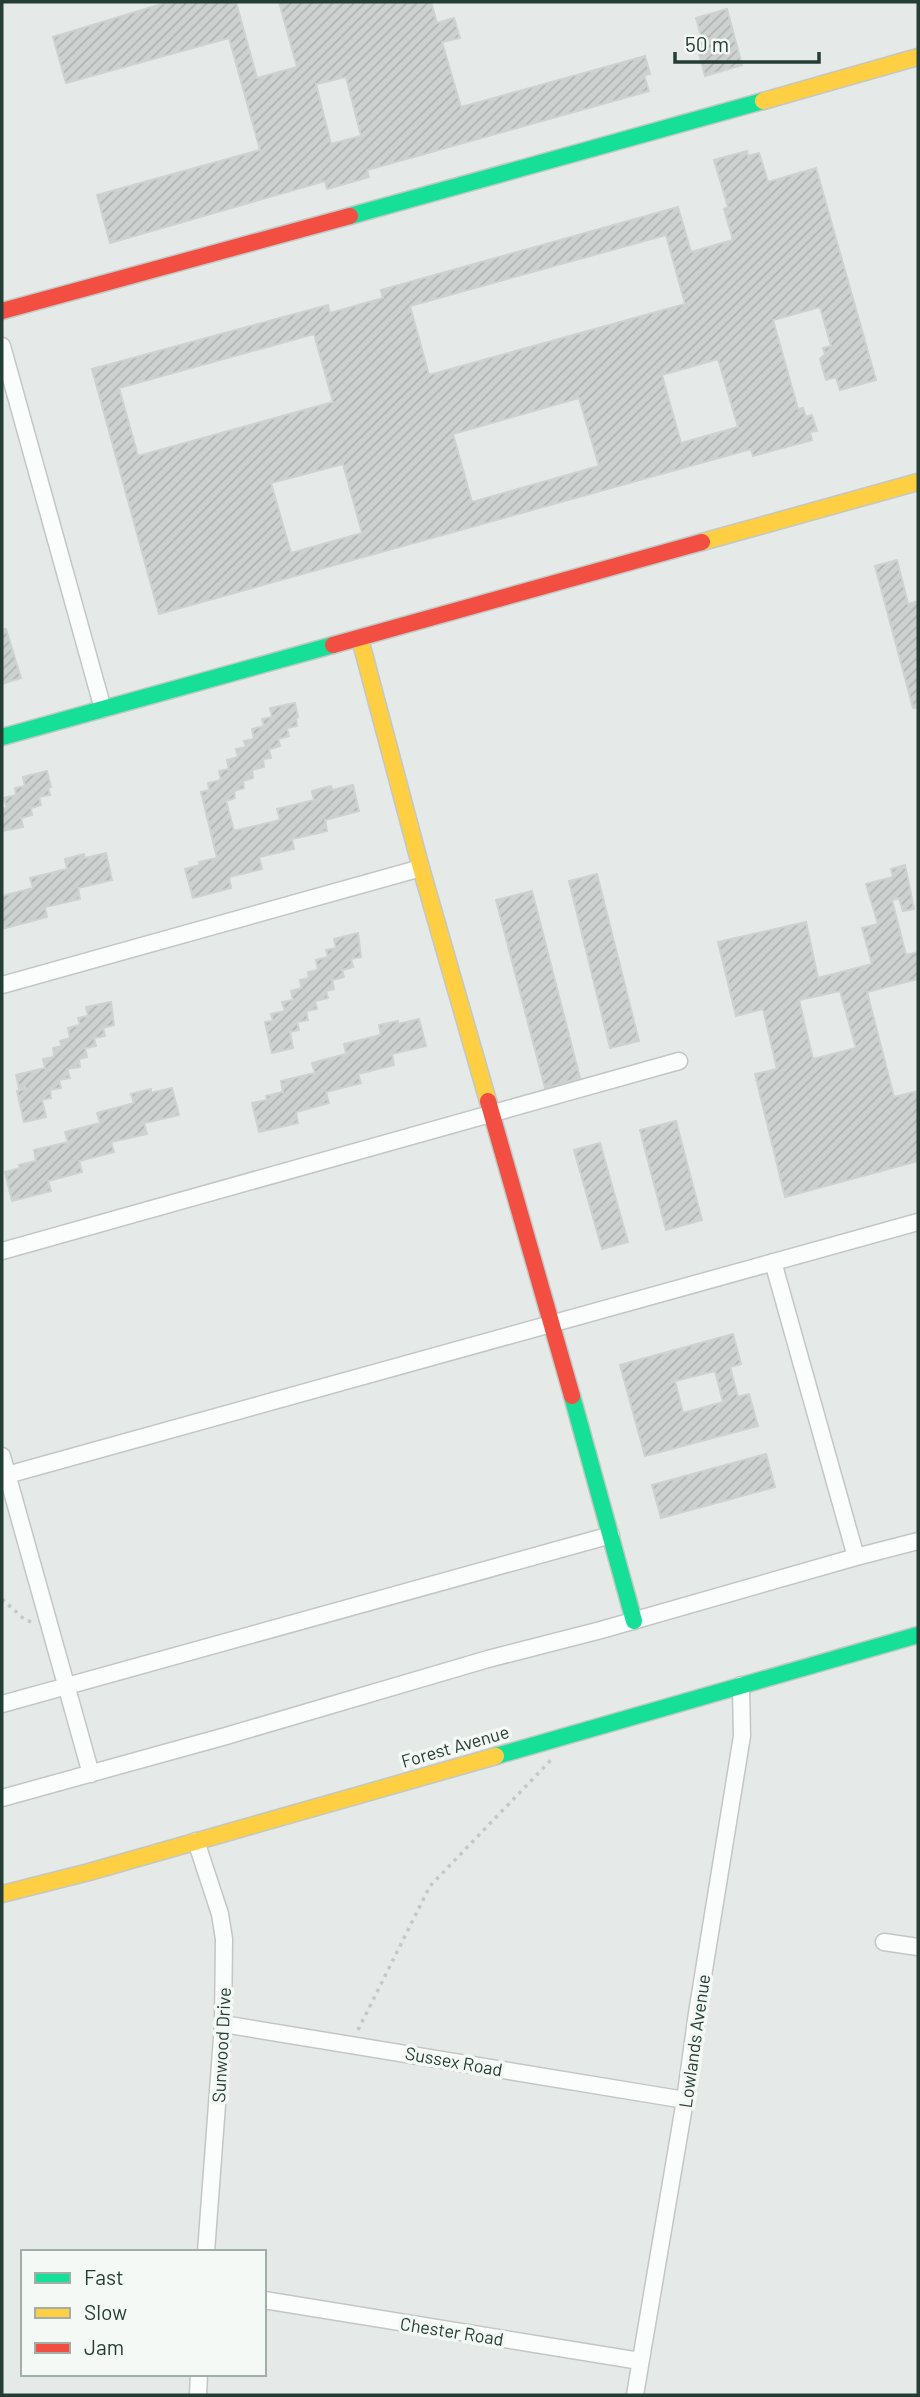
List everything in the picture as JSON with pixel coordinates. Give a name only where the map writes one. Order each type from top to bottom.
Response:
[{"type":"street","points":[[2,311],[533,166],[918,57]]},
{"type":"street","points":[[2,346],[103,709]]},
{"type":"street","points":[[2,737],[918,482]]},
{"type":"street","points":[[360,639],[421,868],[634,1620]]},
{"type":"street","points":[[2,985],[421,868]]},
{"type":"street","points":[[2,1251],[679,1061]]},
{"type":"street","points":[[7,1475],[918,1222]]},
{"type":"street","points":[[773,1262],[856,1556]]},
{"type":"street","points":[[2,1456],[91,1774]]},
{"type":"street","points":[[2,1704],[611,1535]]},
{"type":"street","points":[[2,1798],[488,1659],[918,1541]]},
{"type":"street","name":"Forest Avenue","points":[[2,1894],[918,1634]]},
{"type":"street","name":"Lowlands Avenue","points":[[635,2395],[742,1736],[744,1720],[741,1685]]},
{"type":"street","name":"Sunwood Drive","points":[[196,1841],[220,1914],[224,1939],[223,2024],[206,2250]]},
{"type":"street","points":[[884,1942],[918,1947]]},
{"type":"street","name":"Sussex Road","points":[[223,2024],[685,2100]]},
{"type":"street","name":"Chester Road","points":[[266,2300],[640,2361]]},
{"type":"street","points":[[198,2395],[199,2376]]},
{"type":"path","points":[[2,1599],[25,1620],[51,1629]]},
{"type":"path","points":[[351,2044],[430,1886],[551,1760]]},
{"type":"building","points":[[168,2],[236,2],[257,78],[297,67],[279,2],[431,2],[437,23],[454,18],[460,38],[442,42],[461,107],[645,56],[650,74],[644,75],[649,91],[367,170],[369,177],[327,189],[325,181],[110,243],[97,195],[260,150],[229,38],[66,83],[53,37]],"holes":[[[346,77],[361,136],[331,144],[316,84]]]},
{"type":"building","points":[[727,9],[742,65],[705,76],[696,42],[702,40],[696,18]]},
{"type":"building","points":[[747,151],[748,156],[759,153],[768,182],[816,168],[876,380],[840,390],[836,377],[826,380],[820,359],[825,354],[823,348],[831,346],[820,307],[773,320],[798,409],[803,408],[806,417],[812,415],[817,431],[810,432],[812,440],[753,456],[751,449],[159,614],[92,369],[328,305],[330,313],[383,298],[381,290],[678,207],[691,252],[733,240],[724,209],[728,207],[714,160]],"holes":[[[666,235],[685,304],[429,375],[410,306]],[[314,334],[333,402],[138,456],[119,388]],[[718,359],[738,427],[681,443],[662,375]],[[579,398],[599,466],[472,502],[453,434]],[[343,464],[362,533],[291,553],[271,483]]]},
{"type":"building","points":[[897,560],[908,604],[918,601],[918,708],[913,708],[875,566]]},
{"type":"building","points":[[2,629],[6,629],[21,678],[2,684]]},
{"type":"building","points":[[295,703],[297,726],[287,728],[289,736],[278,739],[280,746],[269,749],[271,758],[263,759],[264,767],[252,770],[253,778],[243,781],[244,788],[234,791],[235,798],[226,801],[234,831],[280,820],[277,809],[314,800],[312,791],[331,786],[332,790],[353,785],[359,811],[325,820],[327,831],[292,839],[294,849],[259,857],[262,869],[229,877],[231,888],[193,898],[185,869],[217,858],[201,792],[209,790],[208,783],[221,780],[219,771],[229,769],[227,760],[238,757],[236,749],[246,747],[244,741],[254,739],[252,729],[264,726],[262,719],[272,717],[270,708]]},
{"type":"building","points":[[47,771],[50,795],[39,797],[41,805],[31,808],[32,815],[21,818],[23,827],[2,831],[2,809],[7,808],[4,798],[16,795],[15,788],[25,786],[23,777]]},
{"type":"building","points":[[106,853],[112,880],[78,888],[80,899],[45,907],[47,917],[2,929],[2,896],[33,888],[30,878],[67,869],[65,859],[84,854],[85,858]]},
{"type":"building","points":[[905,865],[914,909],[903,911],[899,898],[892,900],[906,955],[918,952],[918,979],[867,992],[894,1097],[918,1091],[918,1161],[785,1197],[755,1074],[777,1069],[763,1009],[736,1016],[718,942],[806,922],[818,978],[872,964],[862,928],[878,924],[866,884],[893,877],[891,869]],"holes":[[[840,991],[856,1048],[813,1059],[799,1000]]]},
{"type":"building","points":[[597,874],[639,1041],[610,1048],[569,881]]},
{"type":"building","points":[[532,891],[580,1078],[545,1088],[496,900]]},
{"type":"building","points":[[358,933],[361,957],[351,959],[353,967],[342,970],[344,977],[332,980],[334,989],[326,991],[328,998],[315,1001],[317,1009],[306,1011],[308,1020],[297,1022],[299,1030],[290,1032],[293,1048],[272,1053],[265,1022],[273,1021],[271,1014],[285,1011],[282,1002],[293,1000],[291,991],[302,988],[300,980],[309,978],[308,972],[318,970],[316,960],[328,957],[326,950],[336,948],[334,939]]},
{"type":"building","points":[[111,1002],[114,1025],[103,1028],[105,1036],[94,1038],[96,1046],[85,1048],[87,1057],[79,1059],[80,1067],[67,1069],[70,1078],[59,1080],[61,1088],[50,1090],[51,1098],[42,1100],[46,1117],[24,1122],[17,1091],[25,1087],[19,1088],[16,1075],[45,1068],[43,1059],[54,1057],[53,1048],[62,1046],[60,1041],[70,1038],[68,1028],[80,1025],[78,1018],[88,1016],[86,1007]]},
{"type":"building","points":[[419,1019],[426,1046],[392,1054],[394,1065],[358,1074],[361,1083],[326,1092],[329,1103],[296,1112],[298,1123],[259,1132],[252,1103],[267,1100],[266,1096],[283,1092],[281,1081],[315,1073],[312,1063],[346,1054],[344,1044],[381,1035],[379,1025]]},
{"type":"building","points":[[172,1088],[179,1115],[144,1123],[147,1134],[111,1142],[114,1152],[79,1161],[82,1172],[48,1181],[51,1191],[12,1201],[5,1172],[36,1161],[34,1150],[68,1142],[65,1132],[100,1123],[97,1113],[134,1103],[131,1094]]},
{"type":"building","points":[[676,1121],[702,1220],[666,1230],[640,1130]]},
{"type":"building","points":[[600,1143],[628,1242],[602,1249],[574,1150]]},
{"type":"building","points":[[733,1334],[741,1364],[730,1367],[738,1397],[749,1394],[758,1426],[645,1456],[620,1365]],"holes":[[[715,1371],[723,1402],[683,1413],[675,1381]]]},
{"type":"building","points":[[766,1454],[775,1487],[661,1518],[652,1485]]},
{"type":"traffic: fast","points":[[350,216],[763,101]]},
{"type":"traffic: fast","points":[[2,737],[333,645]]},
{"type":"traffic: fast","points":[[572,1396],[634,1621]]},
{"type":"traffic: fast","points":[[496,1756],[918,1635]]},
{"type":"traffic: slow","points":[[763,101],[918,57]]},
{"type":"traffic: slow","points":[[702,542],[918,482]]},
{"type":"traffic: slow","points":[[360,639],[421,868],[488,1101]]},
{"type":"traffic: slow","points":[[2,1894],[89,1872],[496,1756]]},
{"type":"traffic: jam","points":[[2,311],[350,216]]},
{"type":"traffic: jam","points":[[333,645],[702,542]]},
{"type":"traffic: jam","points":[[488,1101],[572,1396]]}]
